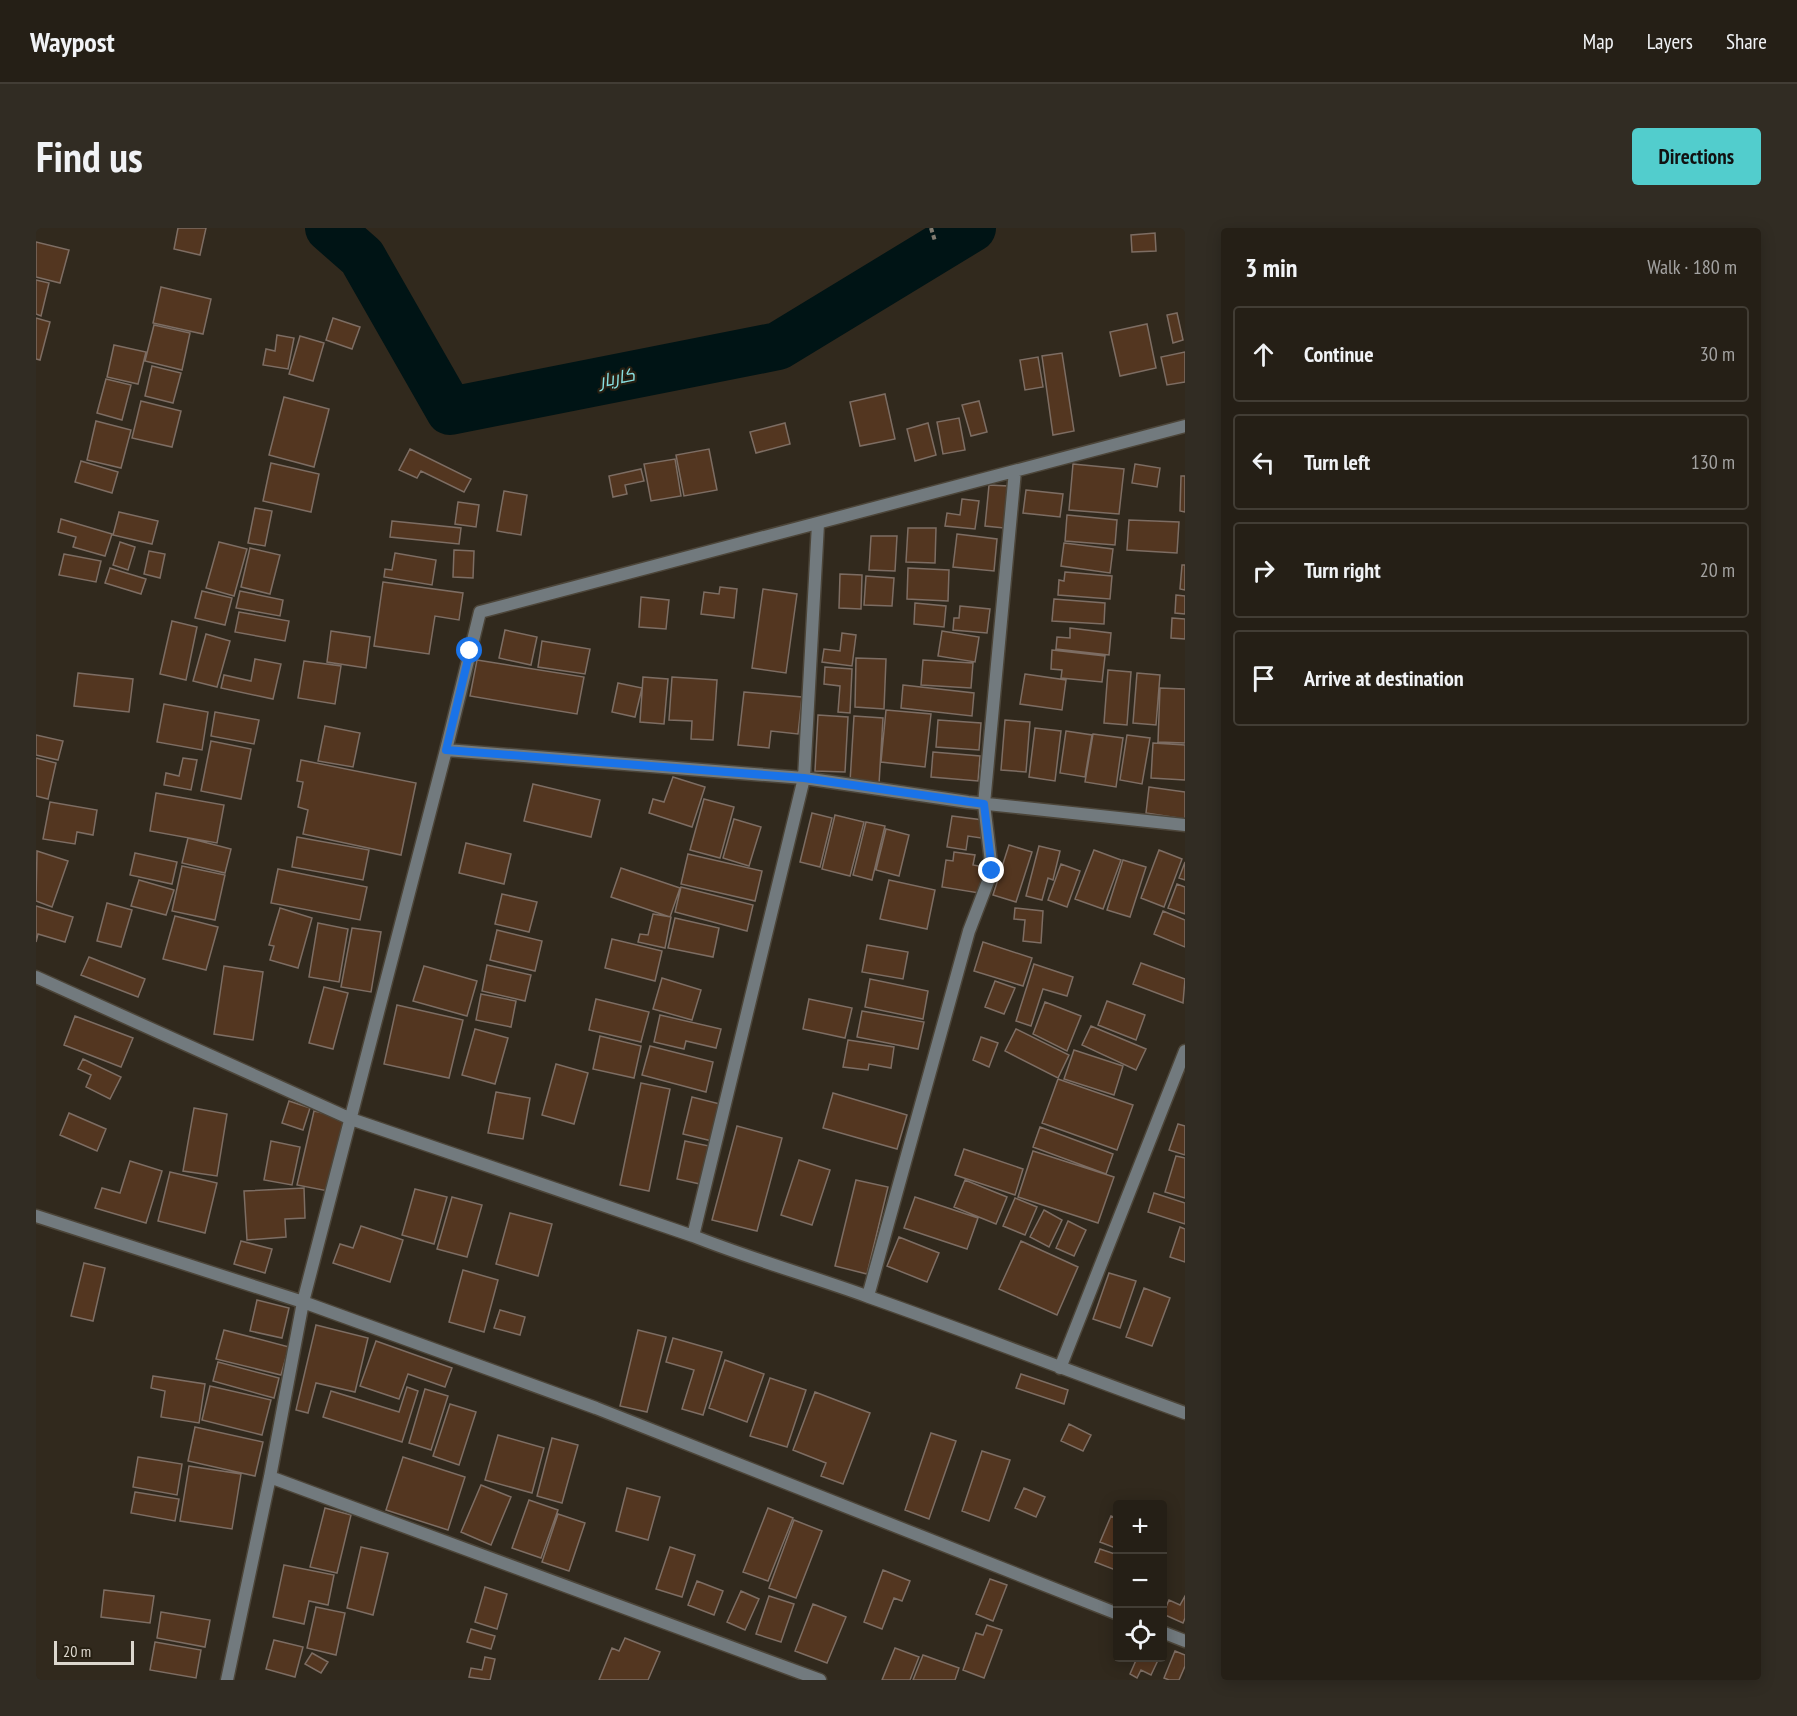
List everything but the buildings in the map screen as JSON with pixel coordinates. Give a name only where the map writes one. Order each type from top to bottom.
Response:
[{"type":"street","points":[[227,1680],[270,1477],[303,1302],[480,612],[1185,426]]},
{"type":"street","points":[[868,1296],[969,931],[992,871],[984,804],[1016,471]]},
{"type":"street","points":[[693,1236],[804,778],[818,524]]},
{"type":"street","points":[[446,750],[804,778],[984,804],[1185,825]]},
{"type":"street","points":[[36,977],[351,1119],[868,1296],[1185,1413]]},
{"type":"street","points":[[1060,1368],[1185,1051]]},
{"type":"street","points":[[36,1216],[303,1302],[596,1408],[1113,1612]]},
{"type":"street","points":[[270,1477],[820,1680]]},
{"type":"street","points":[[1167,1634],[1185,1641]]},
{"type":"path","points":[[931,228],[935,242]]},
{"type":"waterway","name":"کاربار","points":[[329,228],[362,257],[450,411],[778,346],[972,228]]},
{"type":"route","points":[[470,651],[446,750],[804,778],[984,804],[992,871]]}]
